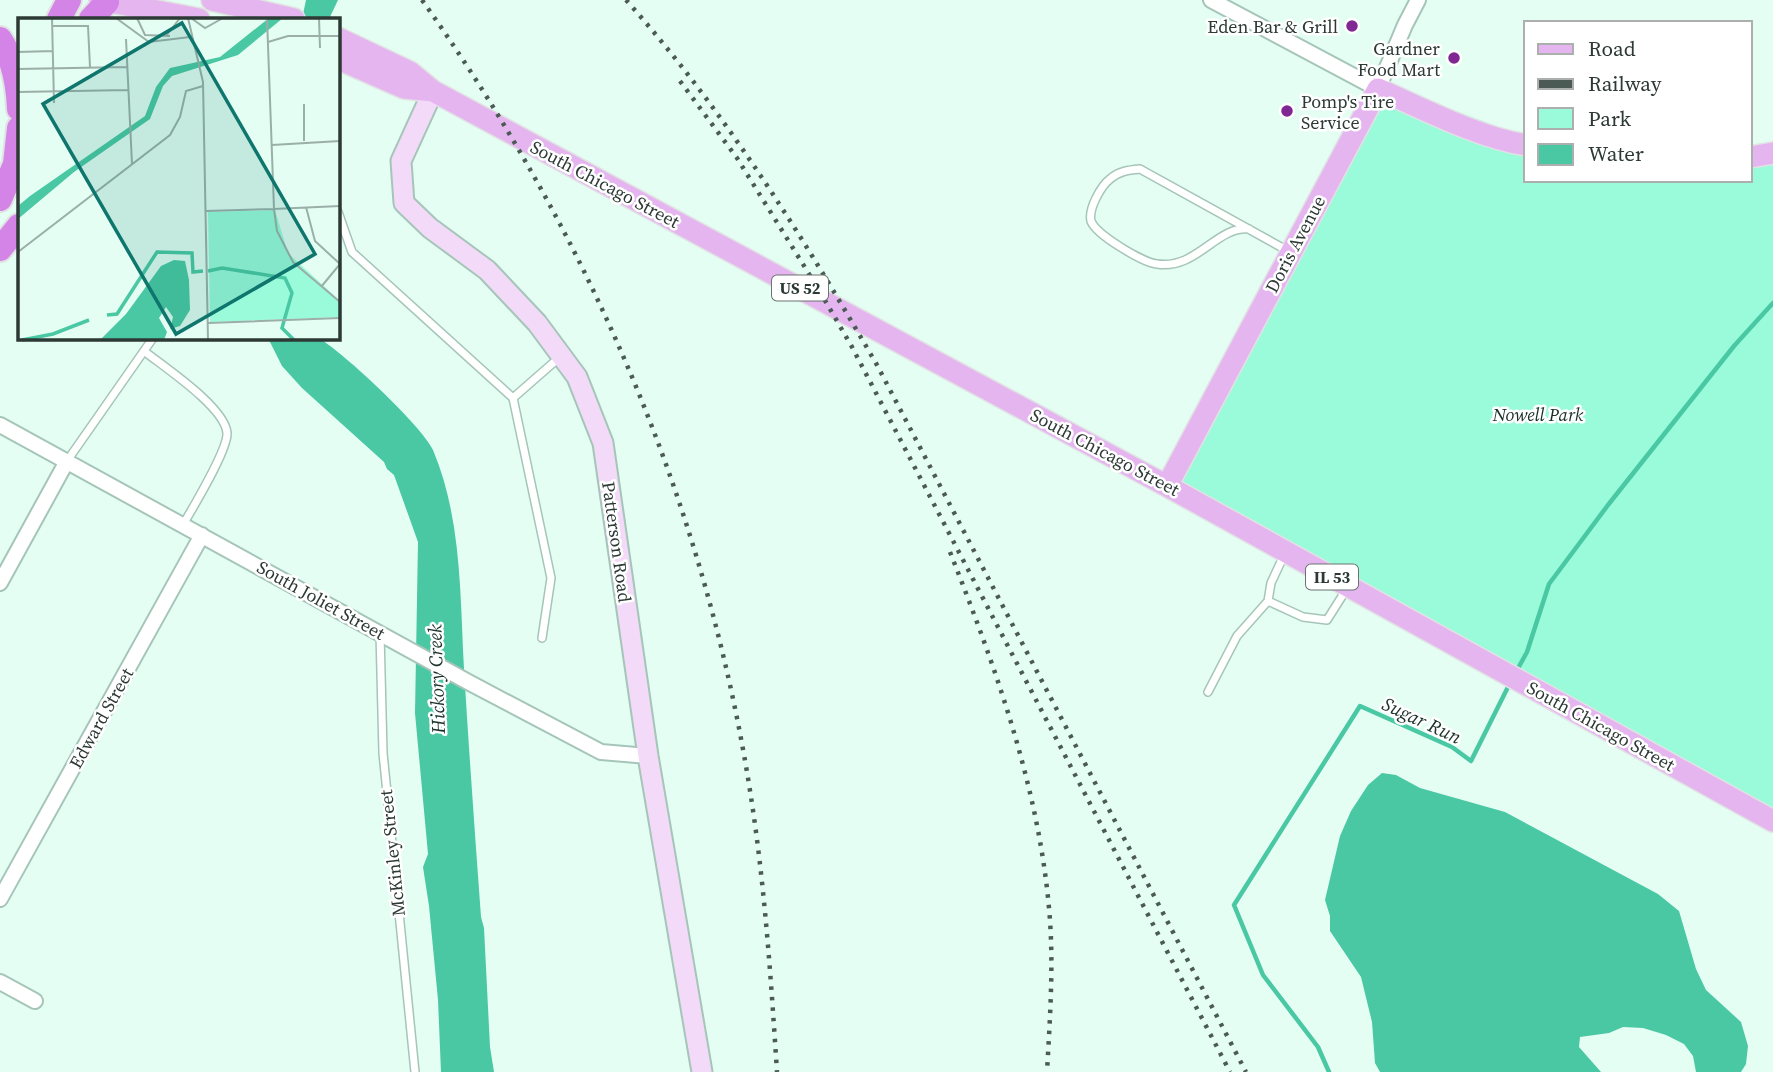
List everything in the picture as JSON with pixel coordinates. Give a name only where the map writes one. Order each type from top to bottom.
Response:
[{"type":"highway","points":[[60,18],[69,0]]},
{"type":"highway","points":[[0,39],[6,48],[18,83]]},
{"type":"highway","points":[[0,199],[17,160]]},
{"type":"highway","points":[[0,249],[18,227]]},
{"type":"main road","points":[[212,0],[290,18]]},
{"type":"main road","points":[[99,7],[191,18]]},
{"type":"main road","name":"South Chicago Street","points":[[340,41],[350,57],[410,72],[433,91],[1167,486],[1773,821]]},
{"type":"main road","points":[[1378,89],[1445,118],[1524,145]]},
{"type":"main road","name":"Doris Avenue","points":[[1167,486],[1378,89]]},
{"type":"main road","points":[[1752,157],[1773,153]]},
{"type":"street","points":[[1212,0],[1378,89]]},
{"type":"street","name":"Doris Avenue","points":[[1378,89],[1418,0]]},
{"type":"street","name":"Patterson Road","points":[[433,91],[401,162],[404,203],[430,228],[487,270],[537,323],[577,377],[603,443],[648,756],[702,1072]]},
{"type":"street","name":"South Joliet Street","points":[[0,425],[601,752],[648,756]]},
{"type":"street","points":[[0,583],[4,566],[67,461]]},
{"type":"street","name":"Edward Street","points":[[0,900],[202,535]]},
{"type":"street","points":[[0,982],[35,1001]]},
{"type":"lane","points":[[1249,229],[1239,228],[1232,231],[1195,257],[1174,265],[1154,264],[1101,235],[1091,221],[1092,207],[1109,179],[1126,170],[1140,169],[1249,229],[1291,253]]},
{"type":"lane","points":[[340,218],[352,252],[513,398],[551,578],[542,638]]},
{"type":"lane","points":[[67,461],[152,340]]},
{"type":"lane","points":[[144,351],[218,412],[227,432],[222,452],[183,525]]},
{"type":"lane","points":[[513,398],[561,356]]},
{"type":"lane","points":[[1208,692],[1237,636],[1268,601],[1271,583],[1286,551]]},
{"type":"lane","points":[[1268,601],[1303,617],[1327,620],[1349,586]]},
{"type":"lane","name":"McKinley Street","points":[[380,633],[383,753],[415,1072]]},
{"type":"green space","name":"Nowell Park","points":[[1388,86],[1524,136],[1524,182],[1752,182],[1752,149],[1773,144],[1773,812],[1176,482]]},
{"type":"water","points":[[306,0],[338,0],[329,18],[302,18]]},
{"type":"water","name":"Hickory Creek","points":[[269,340],[321,340],[346,359],[414,424],[433,450],[442,476],[450,503],[458,558],[474,824],[494,1072],[441,1072],[438,1000],[423,867],[428,854],[415,713],[418,542],[394,475],[384,462],[302,388],[282,366]]},
{"type":"water","points":[[1382,773],[1396,775],[1420,788],[1505,812],[1658,894],[1679,911],[1696,969],[1706,990],[1741,1022],[1748,1046],[1746,1064],[1741,1072],[1696,1072],[1693,1056],[1684,1044],[1643,1028],[1623,1027],[1609,1033],[1580,1037],[1579,1047],[1601,1072],[1380,1072],[1375,1063],[1372,1022],[1361,977],[1330,931],[1330,916],[1325,900],[1340,836],[1351,811],[1368,785]]},
{"type":"waterway","name":"Sugar Run","points":[[1516,672],[1527,652],[1549,584],[1734,346],[1773,303]]},
{"type":"waterway","name":"Sugar Run","points":[[1329,1072],[1318,1047],[1263,975],[1234,905],[1360,706],[1452,747],[1471,761],[1510,683]]},
{"type":"railway","points":[[422,0],[483,90],[538,184],[588,280],[633,379],[672,481],[705,585],[731,690],[751,797],[764,900],[777,1072]]},
{"type":"railway","points":[[626,0],[697,86],[761,176],[877,365],[1246,1072]]},
{"type":"railway","points":[[680,81],[737,158],[852,347],[1230,1072]]},
{"type":"railway","points":[[950,552],[998,682],[1025,771],[1035,817],[1049,908],[1051,949],[1047,1072]]},
{"type":"place","name":"Eden Bar & Grill","points":[[1352,26]]},
{"type":"place","name":"Gardner Food Mart","points":[[1454,58]]},
{"type":"place","name":"Pomp's Tire Service","points":[[1287,111]]}]
